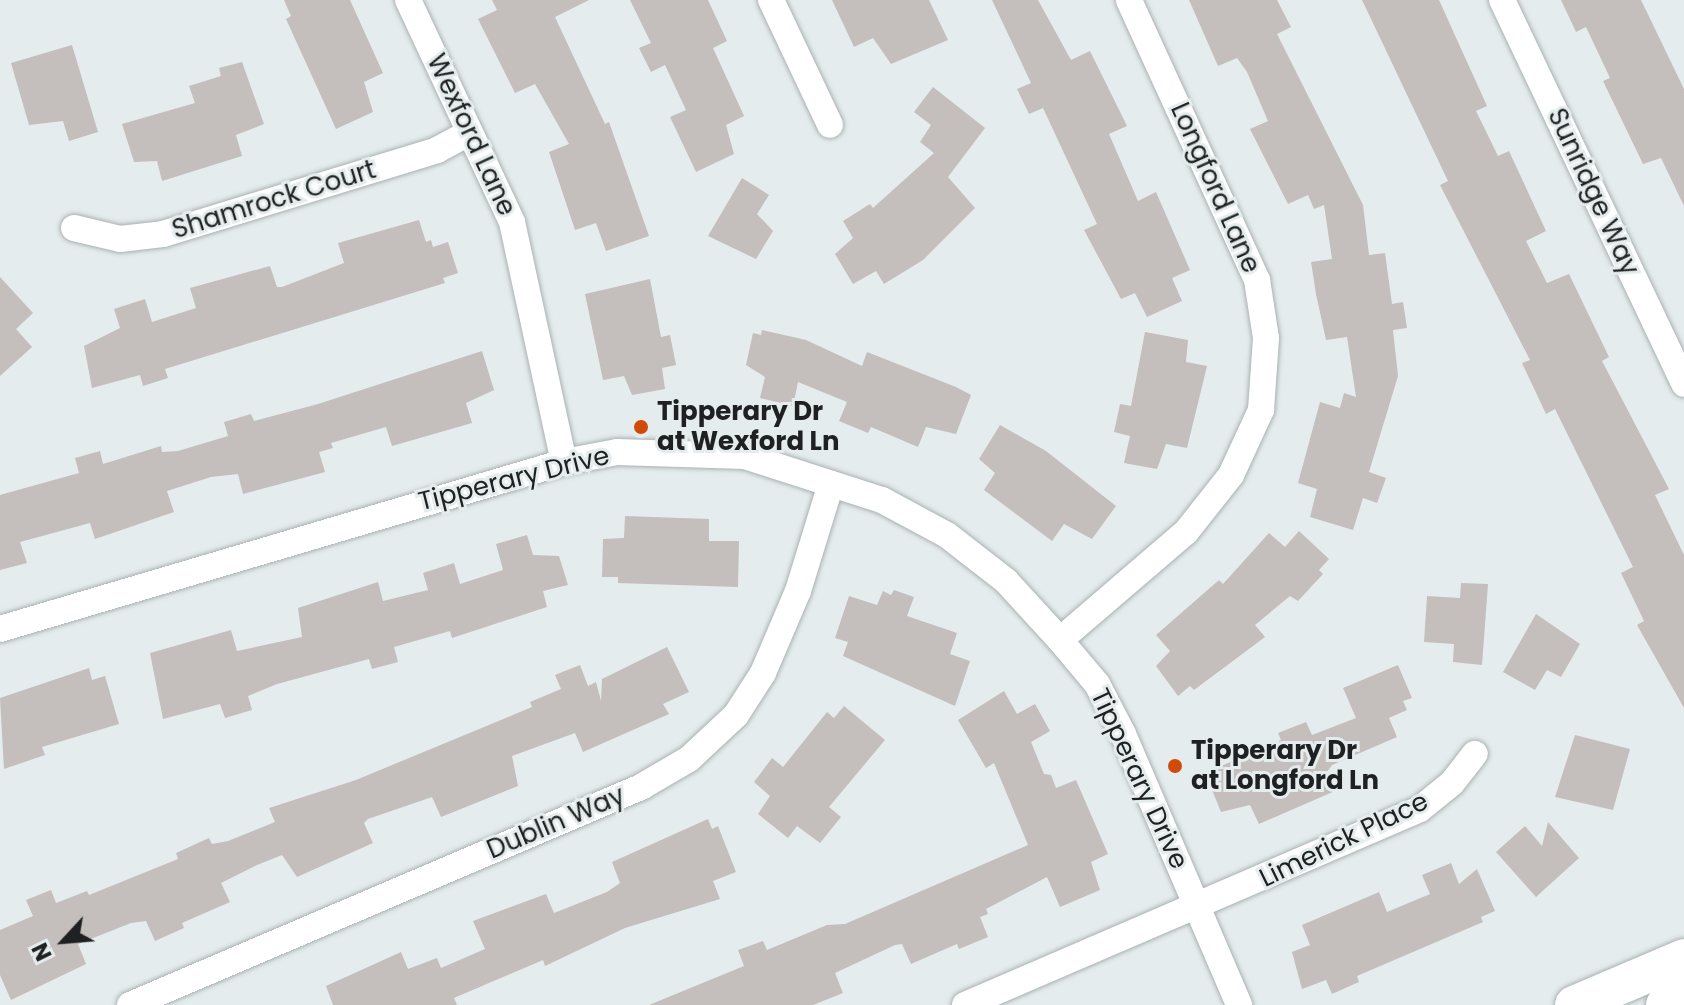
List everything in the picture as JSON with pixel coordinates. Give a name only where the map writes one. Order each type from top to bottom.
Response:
[{"type":"main road","points":[[1574,1005],[1684,958]]},
{"type":"main road","points":[[1665,1005],[1684,996]]},
{"type":"street","name":"Wexford Lane","points":[[408,0],[512,222],[564,462]]},
{"type":"street","points":[[771,0],[830,125]]},
{"type":"street","name":"Longford Lane","points":[[1060,640],[1186,532],[1231,475],[1261,410],[1266,338],[1257,280],[1129,0]]},
{"type":"street","name":"Sunridge Way","points":[[1502,0],[1684,384]]},
{"type":"street","name":"Shamrock Court","points":[[74,228],[120,239],[163,234],[437,150],[469,133]]},
{"type":"street","name":"Tipperary Drive","points":[[0,629],[564,462],[617,452],[745,456],[882,500],[947,535],[1006,581],[1060,640],[1097,684],[1123,734],[1239,1005]]},
{"type":"street","name":"Dublin Way","points":[[130,1005],[641,787],[689,759],[736,715],[763,673],[798,591],[831,484]]},
{"type":"street","name":"Limerick Place","points":[[965,1005],[1199,907],[1420,809],[1452,783],[1475,754]]},
{"type":"building","points":[[284,0],[350,0],[383,73],[364,82],[373,112],[336,129],[286,19],[291,16]]},
{"type":"building","points":[[492,0],[589,0],[555,17],[605,124],[609,122],[649,236],[606,251],[596,223],[575,230],[549,152],[569,144],[535,84],[515,93],[478,19],[497,10]]},
{"type":"building","points":[[630,0],[708,0],[727,41],[713,48],[744,116],[726,125],[734,154],[696,172],[670,117],[686,110],[665,65],[651,72],[639,48],[651,43]]},
{"type":"building","points":[[832,0],[929,0],[948,40],[891,64],[873,38],[854,47]]},
{"type":"building","points":[[992,0],[1038,0],[1071,60],[1090,51],[1127,126],[1109,134],[1138,201],[1156,192],[1190,270],[1172,278],[1182,301],[1147,317],[1135,293],[1121,299],[1084,230],[1097,224],[1043,108],[1029,114],[1017,89],[1031,83]]},
{"type":"building","points":[[1189,0],[1277,0],[1291,27],[1277,34],[1363,205],[1369,255],[1385,253],[1392,304],[1403,302],[1407,328],[1393,330],[1398,376],[1369,472],[1386,478],[1377,503],[1363,498],[1353,530],[1310,517],[1317,489],[1298,483],[1320,402],[1340,408],[1344,393],[1356,397],[1347,337],[1326,340],[1316,294],[1311,262],[1332,259],[1324,205],[1314,209],[1308,195],[1288,204],[1250,129],[1268,121],[1247,72],[1237,58],[1218,66]]},
{"type":"building","points":[[1362,0],[1439,0],[1487,106],[1476,111],[1498,156],[1509,151],[1546,231],[1526,241],[1547,283],[1569,274],[1609,357],[1602,361],[1669,489],[1655,495],[1684,555],[1684,708],[1637,625],[1644,621],[1621,573],[1633,567],[1555,409],[1546,414],[1522,363],[1530,360],[1440,185],[1448,181]]},
{"type":"building","points":[[1561,0],[1641,0],[1684,89],[1684,206],[1661,158],[1643,164],[1603,81],[1610,78],[1586,27],[1576,32]]},
{"type":"building","points":[[72,45],[98,132],[69,141],[63,121],[29,125],[11,63]]},
{"type":"building","points":[[242,62],[264,124],[236,135],[242,156],[162,181],[157,161],[134,162],[122,124],[195,103],[189,86],[221,76],[219,68]]},
{"type":"building","points":[[933,87],[985,128],[948,177],[975,208],[923,260],[884,284],[876,271],[853,284],[835,254],[853,238],[843,221],[870,204],[873,208],[934,153],[920,142],[931,125],[914,112]]},
{"type":"building","points":[[742,178],[769,195],[757,214],[773,231],[756,259],[708,236]]},
{"type":"building","points":[[419,220],[426,242],[431,240],[433,247],[448,242],[458,273],[443,278],[445,283],[165,369],[168,378],[143,386],[140,375],[92,388],[84,346],[120,328],[114,309],[145,299],[152,322],[196,308],[190,288],[270,266],[277,287],[282,287],[344,263],[338,243]]},
{"type":"building","points":[[0,277],[33,313],[16,329],[32,347],[0,376]]},
{"type":"building","points":[[650,279],[661,337],[670,335],[676,365],[662,368],[665,389],[632,395],[624,376],[603,380],[585,294]]},
{"type":"building","points":[[762,330],[806,340],[862,366],[867,352],[971,395],[956,434],[926,427],[918,447],[871,427],[868,433],[839,421],[847,402],[798,382],[793,406],[760,398],[765,377],[746,365],[753,333],[761,335]]},
{"type":"building","points":[[1145,332],[1188,340],[1186,362],[1207,366],[1187,448],[1166,444],[1157,469],[1124,463],[1130,436],[1114,432],[1120,404],[1131,406]]},
{"type":"building","points":[[482,351],[494,390],[466,403],[472,423],[392,446],[386,427],[331,443],[333,448],[319,452],[325,472],[243,494],[238,474],[211,477],[167,491],[174,512],[95,539],[90,523],[20,542],[27,563],[0,570],[0,495],[79,473],[75,458],[100,451],[103,464],[161,446],[162,452],[178,451],[228,436],[224,422],[251,414],[254,421],[318,404]]},
{"type":"building","points":[[1000,425],[1046,451],[1116,506],[1092,539],[1064,524],[1052,541],[984,490],[995,473],[979,459]]},
{"type":"building","points":[[625,516],[709,519],[709,541],[739,541],[738,587],[618,583],[618,577],[602,577],[603,539],[624,538]]},
{"type":"building","points":[[1299,531],[1329,559],[1319,570],[1323,574],[1298,601],[1290,596],[1255,625],[1265,637],[1194,690],[1190,686],[1178,696],[1156,666],[1170,651],[1156,635],[1219,580],[1223,584],[1269,533],[1285,547]]},
{"type":"building","points":[[527,535],[533,555],[559,556],[568,585],[543,591],[547,607],[452,638],[450,631],[394,647],[398,662],[372,669],[369,659],[277,684],[248,696],[252,710],[225,718],[220,704],[163,719],[150,653],[231,630],[237,651],[302,637],[298,608],[378,582],[383,601],[428,590],[423,573],[454,563],[460,584],[503,570],[496,544]]},
{"type":"building","points":[[1461,583],[1488,584],[1482,665],[1453,662],[1454,644],[1424,642],[1427,596],[1460,598]]},
{"type":"building","points":[[894,590],[914,597],[907,616],[957,633],[950,654],[970,661],[955,706],[843,656],[848,642],[835,638],[849,596],[877,605],[883,591],[891,595]]},
{"type":"building","points":[[1536,614],[1580,644],[1561,677],[1547,670],[1535,690],[1503,672]]},
{"type":"building","points":[[667,647],[689,692],[663,704],[669,714],[583,752],[575,733],[512,756],[518,786],[441,817],[432,797],[368,819],[364,823],[373,843],[297,877],[282,855],[257,865],[221,883],[230,902],[182,923],[184,928],[155,941],[146,921],[131,923],[78,944],[86,964],[11,1000],[0,975],[0,930],[33,916],[26,900],[51,890],[56,903],[87,891],[89,895],[178,859],[176,853],[209,838],[212,844],[228,841],[275,822],[269,808],[356,780],[532,707],[530,702],[561,689],[555,675],[580,665],[588,686],[596,682],[601,701],[602,679]]},
{"type":"building","points":[[1398,665],[1412,698],[1403,701],[1407,710],[1389,718],[1397,737],[1332,765],[1327,772],[1335,791],[1259,824],[1250,805],[1221,812],[1205,773],[1281,740],[1278,733],[1306,722],[1312,735],[1356,718],[1343,688]]},
{"type":"building","points":[[89,668],[92,680],[105,676],[119,724],[42,747],[45,755],[4,769],[0,698]]},
{"type":"building","points":[[1004,691],[1017,714],[1035,704],[1050,731],[1031,742],[1044,774],[1051,775],[1056,788],[1076,780],[1108,854],[1091,862],[1100,890],[1060,907],[1047,877],[986,909],[988,914],[980,917],[988,937],[959,949],[957,944],[911,964],[902,944],[895,945],[835,973],[843,993],[813,1005],[649,1005],[744,966],[738,950],[763,941],[767,950],[827,925],[845,924],[1028,845],[994,763],[986,768],[958,720]]},
{"type":"building","points":[[844,706],[885,740],[829,807],[841,817],[820,843],[797,826],[788,838],[758,814],[770,796],[754,782],[772,758],[783,767],[827,712],[834,718]]},
{"type":"building","points":[[1575,735],[1630,749],[1613,810],[1555,797]]},
{"type":"building","points":[[708,819],[712,829],[718,826],[736,872],[713,881],[720,899],[625,928],[545,966],[543,960],[454,998],[457,1005],[333,1005],[326,986],[401,952],[408,969],[437,958],[441,968],[485,949],[473,921],[546,894],[554,913],[607,892],[620,883],[612,862]]},
{"type":"building","points":[[1548,822],[1579,858],[1536,897],[1496,852],[1525,826],[1542,846]]},
{"type":"building","points":[[1451,863],[1459,884],[1477,869],[1495,911],[1481,917],[1483,922],[1357,976],[1359,982],[1332,994],[1326,980],[1302,989],[1292,952],[1310,945],[1302,925],[1379,892],[1387,912],[1430,894],[1422,875]]},
{"type":"place","name":"Tipperary Dr at Wexford Ln","points":[[641,427]]},
{"type":"place","name":"Tipperary Dr at Longford Ln","points":[[1175,766]]}]
